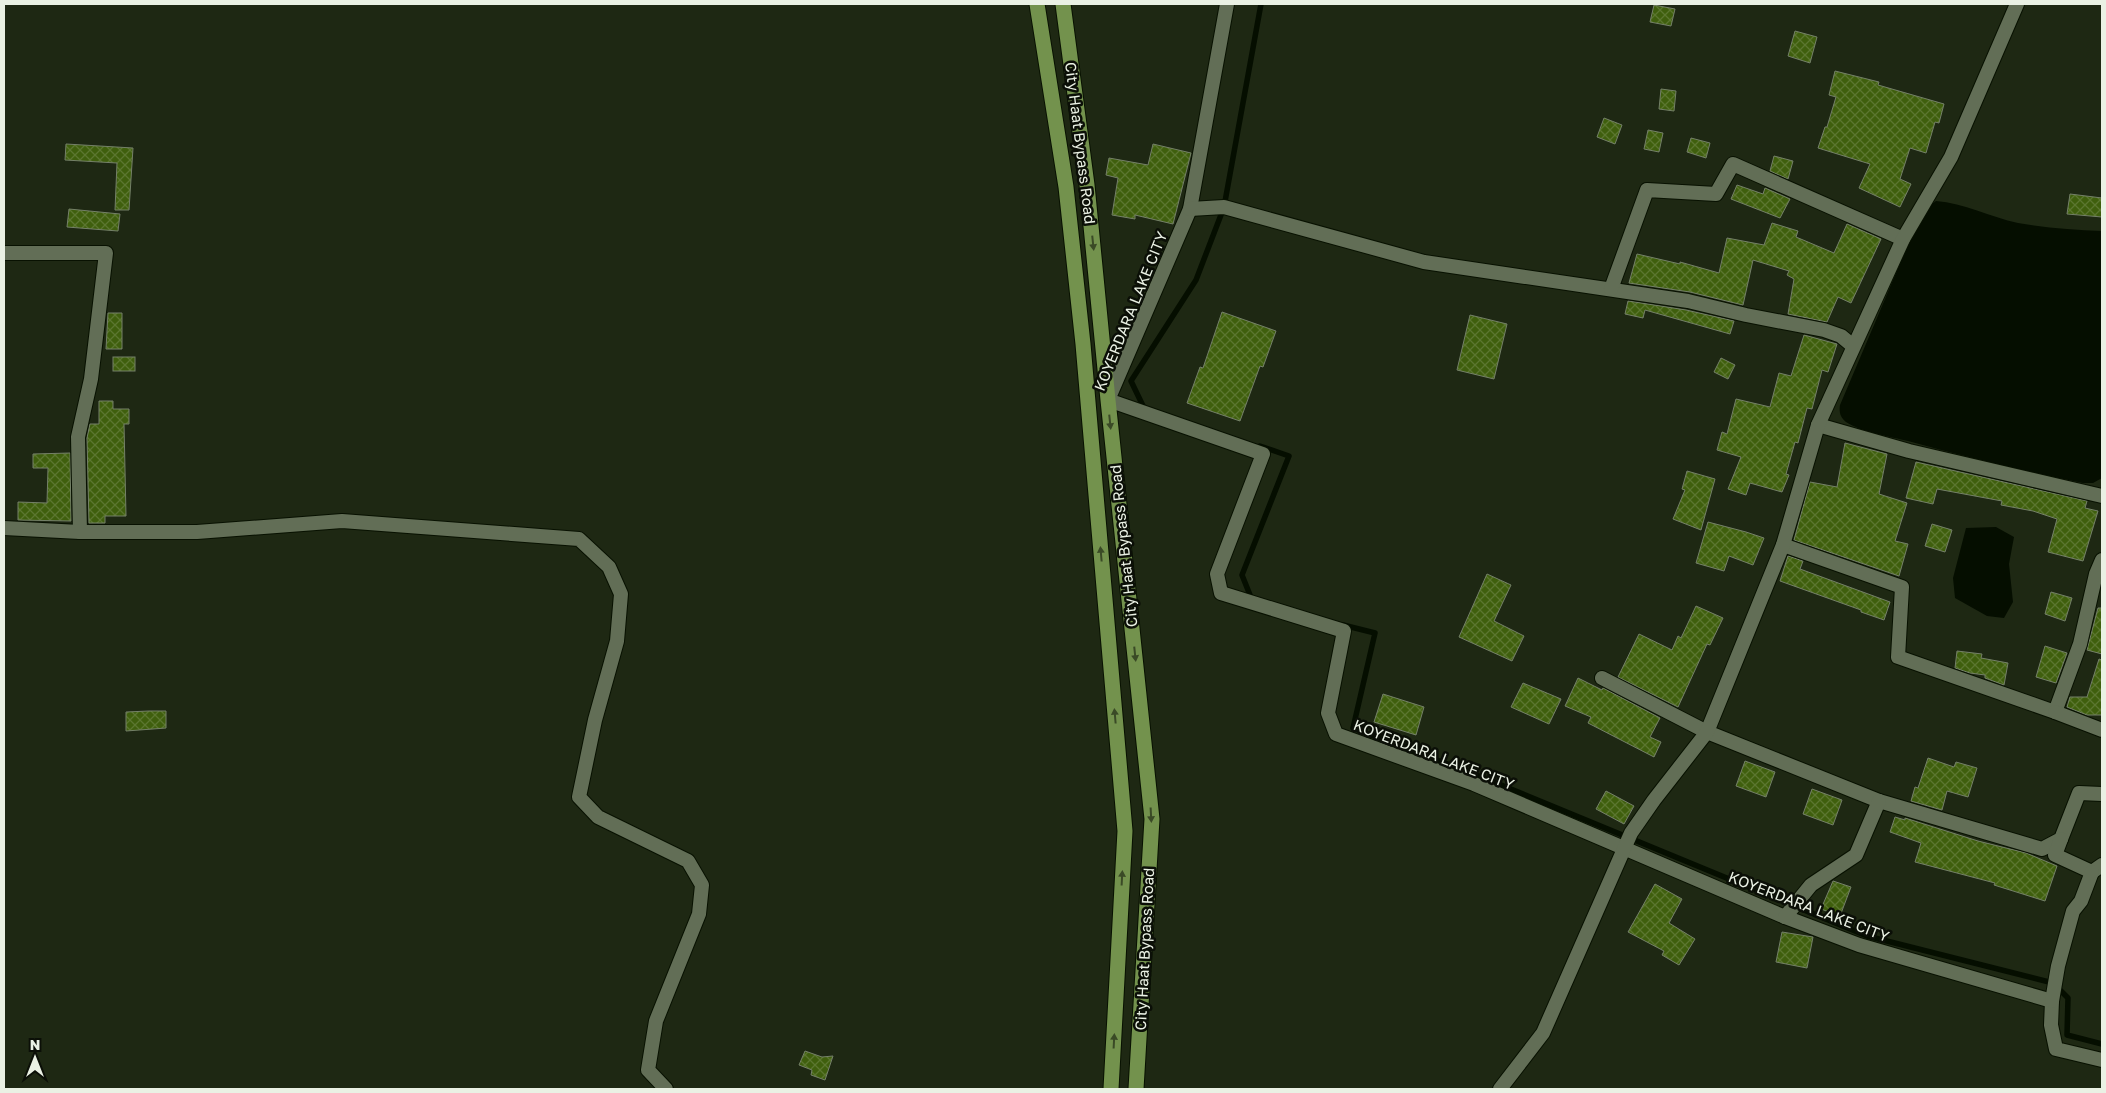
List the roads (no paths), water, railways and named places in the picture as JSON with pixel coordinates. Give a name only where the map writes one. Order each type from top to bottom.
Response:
[{"type":"main road","name":"City Haat Bypass Road","points":[[1037,4],[1066,187],[1084,344],[1125,831],[1111,1089]]},
{"type":"main road","name":"City Haat Bypass Road","points":[[1063,4],[1087,186],[1152,819],[1136,1089]]},
{"type":"street","name":"KOYERDARA LAKE CITY","points":[[1228,4],[1190,210],[1108,400],[1263,454],[1217,574],[1222,594],[1344,631],[1328,713],[1336,734],[1627,842],[1785,917],[1859,945],[2052,1002]]},
{"type":"street","points":[[1500,1089],[1543,1033],[1627,842],[1654,800],[1707,732],[1783,546],[1818,425],[1903,239],[1951,157],[2017,4]]},
{"type":"street","points":[[1611,289],[1647,190],[1716,194],[1733,164],[1903,239]]},
{"type":"street","points":[[1190,210],[1224,207],[1424,262],[1688,301],[1746,316],[1824,330],[1841,336],[1854,346]]},
{"type":"street","points":[[4,253],[106,253],[91,379],[78,437],[80,532]]},
{"type":"street","points":[[1818,425],[1908,451],[2102,496]]},
{"type":"street","points":[[4,528],[80,532],[197,532],[351,521],[579,539],[609,567],[621,594],[617,641],[595,720],[579,796],[598,817],[688,860],[702,885],[699,914],[656,1021],[648,1070],[666,1089]]},
{"type":"street","points":[[1783,546],[1902,587],[1898,657],[2102,730]]},
{"type":"street","points":[[2055,712],[2080,644],[2096,574],[2102,560]]},
{"type":"street","points":[[1602,678],[1707,732],[1879,801],[2042,849],[2061,839]]},
{"type":"street","points":[[2102,794],[2079,793],[2055,856],[2097,868],[2081,901],[2073,911],[2058,966],[2052,1002],[2051,1025],[2056,1048],[2102,1060]]},
{"type":"street","points":[[1785,917],[1812,885],[1856,855],[1879,801]]},
{"type":"waterway","points":[[1147,409],[1144,408],[1131,381],[1196,280],[1224,207],[1261,4]]},
{"type":"waterway","points":[[1252,600],[1242,575],[1289,456],[1260,446]]},
{"type":"waterway","points":[[1343,625],[1375,633],[1353,728],[1489,780],[1867,936],[2053,983],[2068,998],[2067,1035],[2102,1044]]}]
